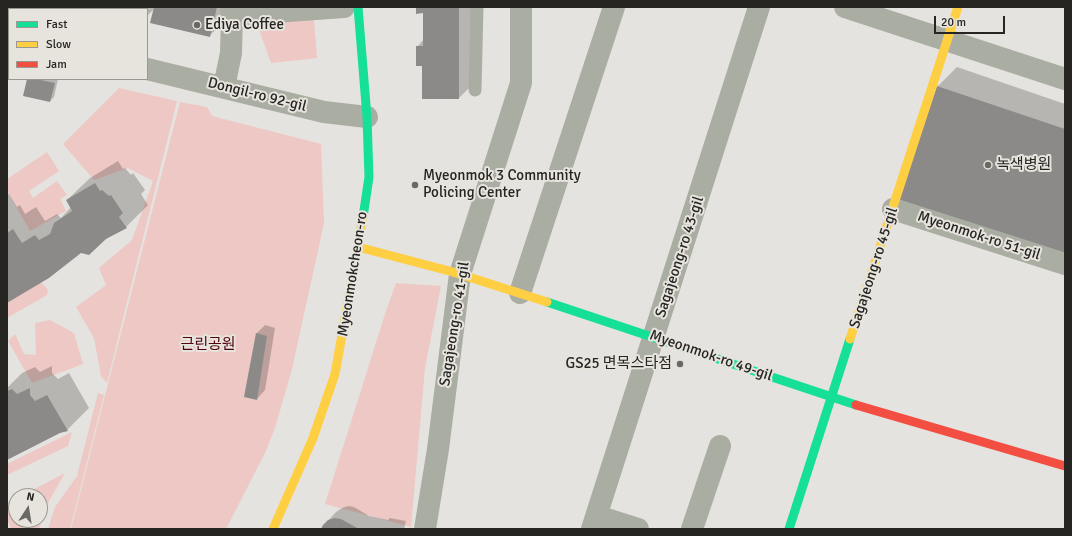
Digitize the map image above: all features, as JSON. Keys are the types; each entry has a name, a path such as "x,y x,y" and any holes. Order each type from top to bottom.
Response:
{"street":[{"path":"224,87 231,53 232,11 344,7"},
{"name":"Myeonmokcheon-ro","path":"274,529 314,438 336,374 358,247 369,177 367,117 358,7"},
{"name":"Sagajeong-ro 41-gil","path":"425,529 438,449 460,274 520,83 521,7"},
{"path":"520,293 614,7"},
{"name":"Sagajeong-ro 43-gil","path":"595,522 759,7"},
{"path":"845,7 1065,79"},
{"name":"Sagajeong-ro 45-gil","path":"790,529 958,7"},
{"name":"Dongil-ro 92-gil","path":"148,69 324,112 367,117"},
{"name":"Myeonmok-ro 51-gil","path":"893,209 1065,264"},
{"name":"Myeonmok-ro 49-gil","path":"358,247 460,274 654,337 832,398 1065,466"},
{"path":"692,529 720,446"},
{"path":"595,522 638,529"}],"lane":[{"path":"475,90 477,7"}],"green space":[{"path":"251,7 313,7 317,58 271,63"},
{"path":"119,88 177,101 107,383 101,376 94,338 76,307 106,285 99,268 132,240 153,181 128,168 94,180 63,144"},
{"name":"근린공원","path":"180,102 207,107 212,116 321,144 324,223 292,369 275,428 265,453 226,529 71,529"},
{"path":"47,152 59,171 29,191 33,198 57,181 67,195 60,199 66,211 30,231 7,191 7,179"},
{"path":"41,282 48,290 47,295 7,318 7,303"},
{"path":"396,283 441,286 425,368 411,527 325,504"},
{"path":"50,320 74,333 83,364 32,383 8,341 15,334 24,354 36,355 35,323"},
{"path":"98,393 104,395 70,529 48,529 55,507 77,476"},
{"path":"72,432 68,446 7,475 7,464"},
{"path":"65,473 48,504 48,488 36,488"},
{"path":"8,503 8,522 7,519"},
{"path":"11,528 39,528 39,529"}],"building":[{"path":"92,7 111,7 111,8"},
{"path":"118,7 148,7 148,8"},
{"path":"154,7 217,7 210,37 150,23"},
{"path":"416,7 459,7 459,99 422,99 422,66 416,66 416,46 423,46 423,13 416,14"},
{"path":"27,80 41,80 55,83 50,102 23,96"},
{"name":"녹색병원","path":"937,86 1065,129 1065,257 898,202"},
{"path":"95,183 100,191 102,190 109,196 111,195 123,213 119,217 127,228 106,239 89,255 81,253 49,278 7,303 7,233 13,229 22,243 35,235 39,240 50,234 54,223 72,211 66,200"},
{"path":"256,333 267,336 257,400 244,397"},
{"path":"30,388 30,395 35,401 47,395 68,431 60,433 7,460 7,391 12,389 17,394"},
{"path":"335,518 341,519 359,529 321,529 328,520"}],"traffic: fast":[{"path":"358,7 367,117 369,177 363,217"},
{"path":"547,302 856,405"},
{"path":"789,529 850,339"}],"traffic: slow":[{"path":"850,339 958,7"},
{"path":"273,529 313,438 335,374 363,217"},
{"path":"358,247 453,272 547,302"}],"traffic: jam":[{"path":"856,405 1065,466"}],"place":[{"name":"Ediya Coffee","path":"197,25"},
{"name":"녹색병원","path":"988,165"},
{"name":"Myeonmok 3 Community Policing Center","path":"415,185"},
{"name":"GS25 면목스타점","path":"680,364"}]}
